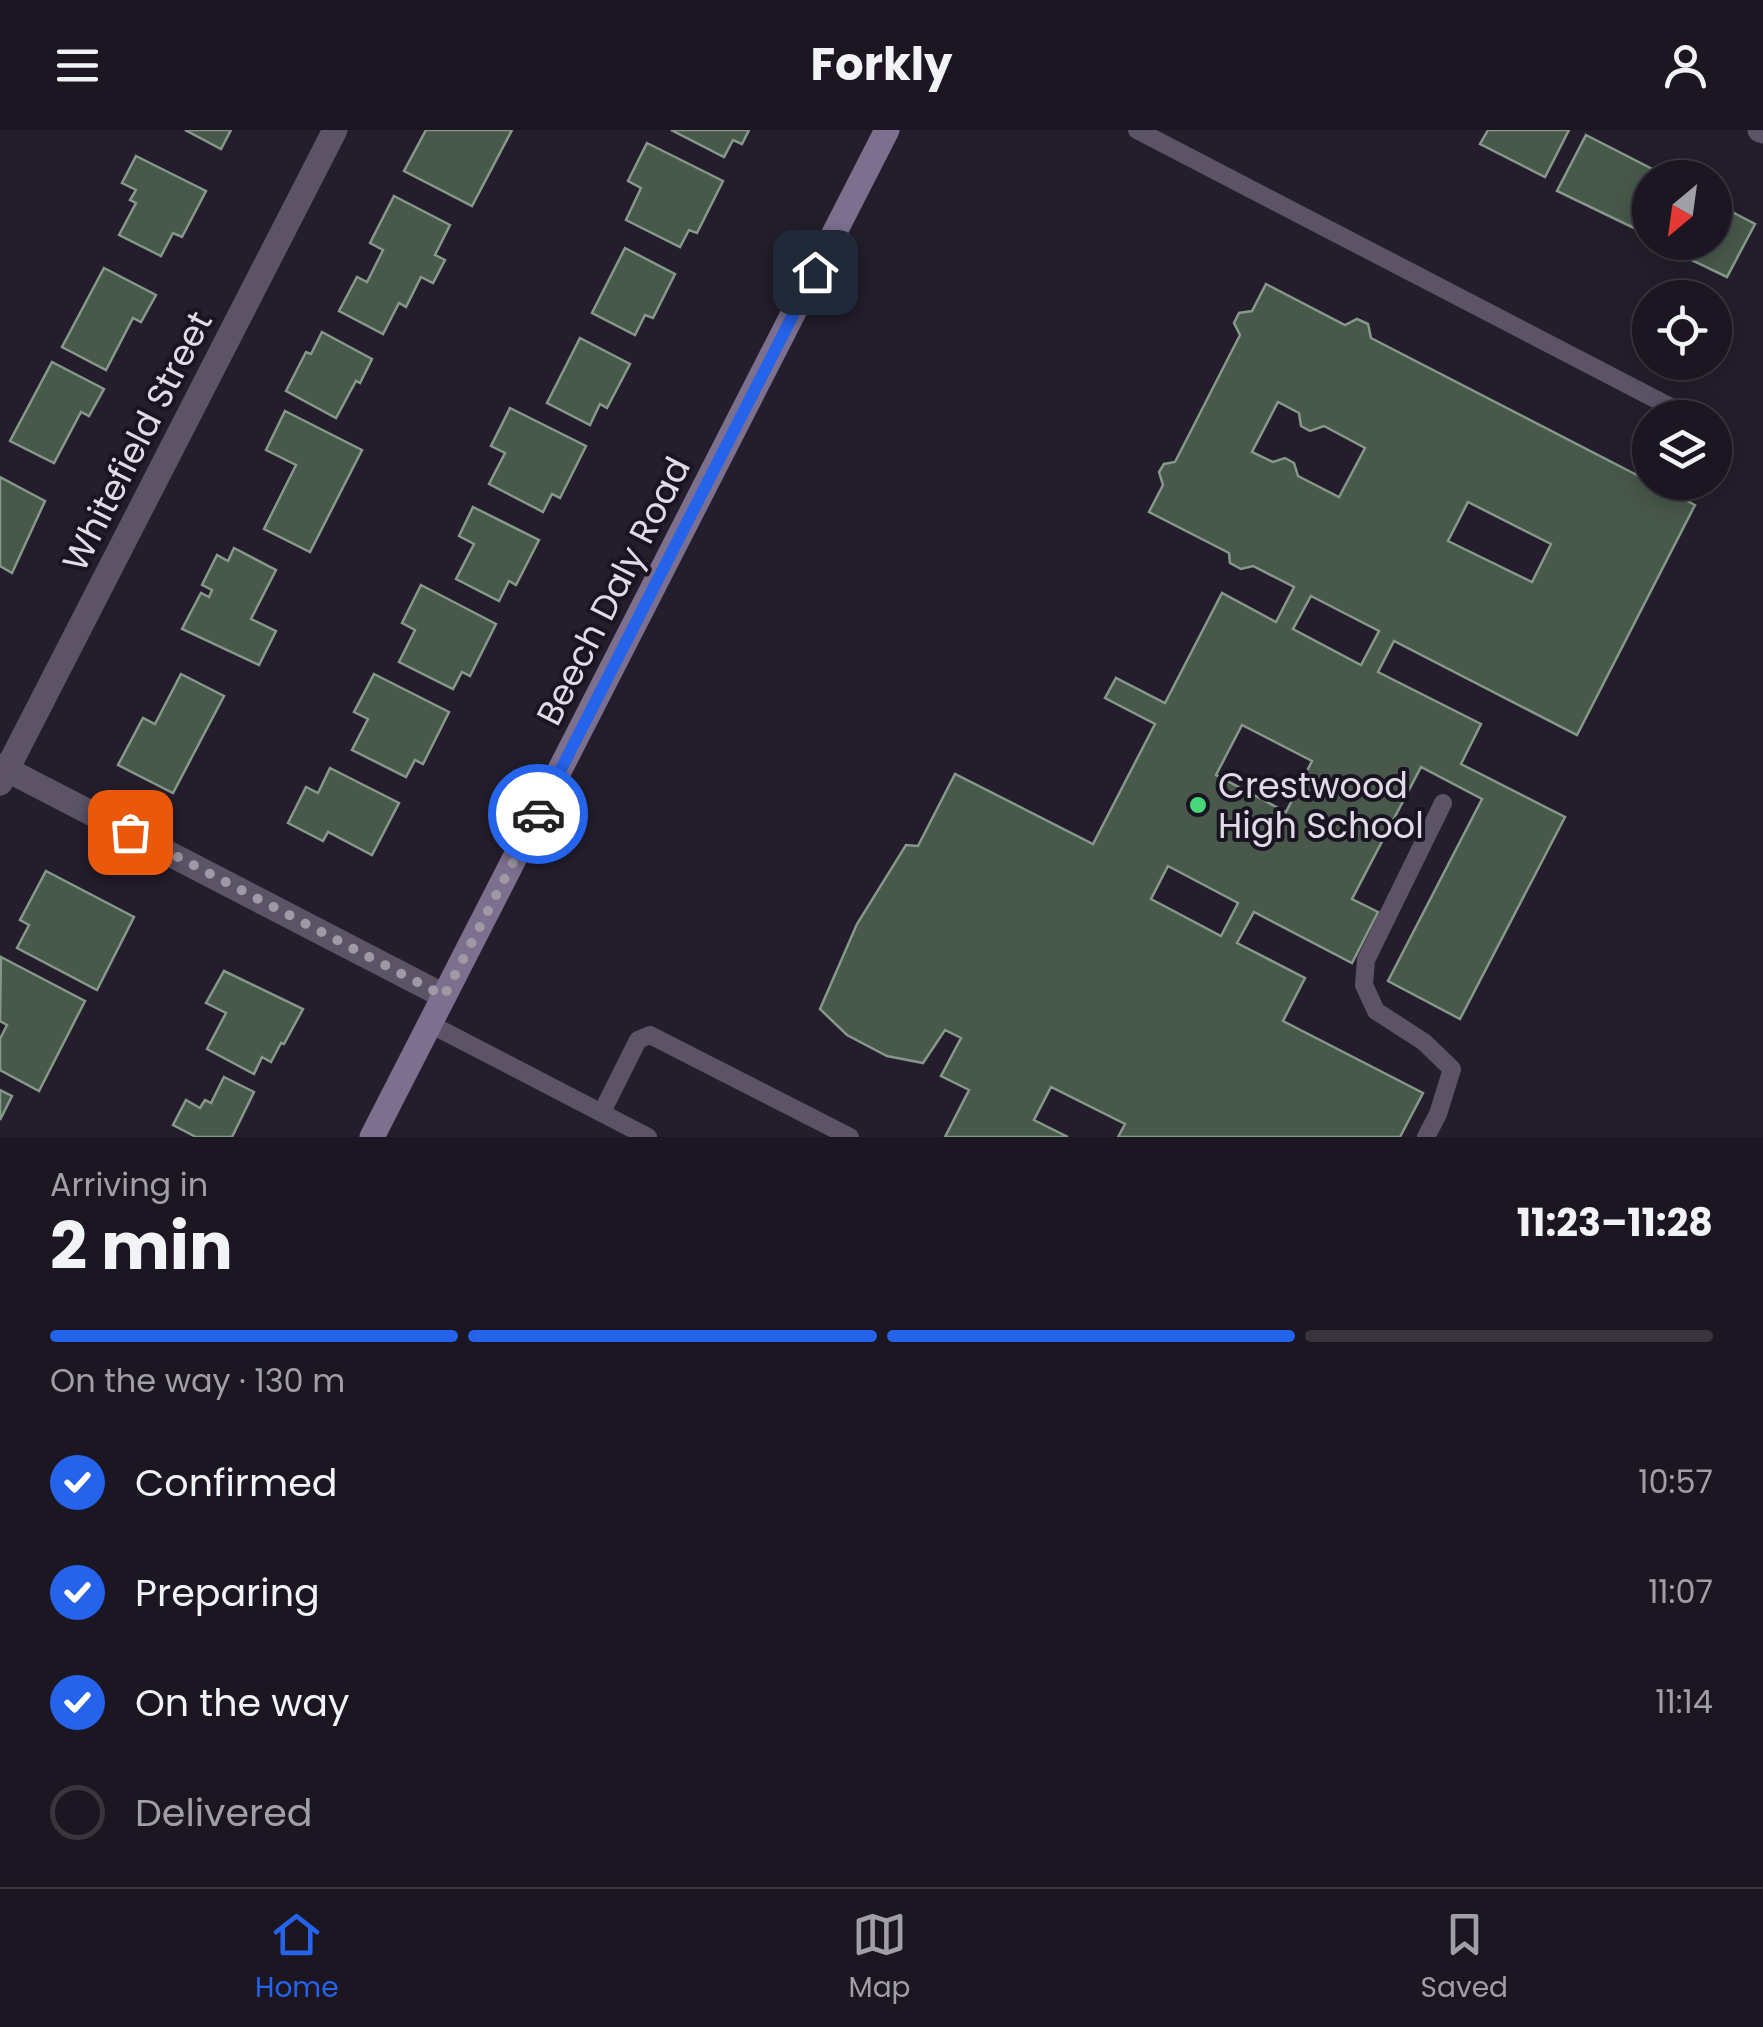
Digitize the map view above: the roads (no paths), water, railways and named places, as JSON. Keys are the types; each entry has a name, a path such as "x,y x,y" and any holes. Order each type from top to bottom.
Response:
{"main road":[{"name":"Beech Daly Road","path":"372,1137 887,130"}],"street":[{"name":"Whitefield Street","path":"2,773 335,130"},
{"path":"2,773 444,996"}],"lane":[{"path":"1138,130 1656,400"},
{"path":"1426,1137 1452,1069 1424,1042 1376,1012 1364,986 1366,960 1443,803"},
{"path":"430,1024 648,1137"},
{"path":"602,1112 638,1040 650,1035 850,1137"}],"place":[{"name":"Crestwood High School","path":"1198,805"}]}
